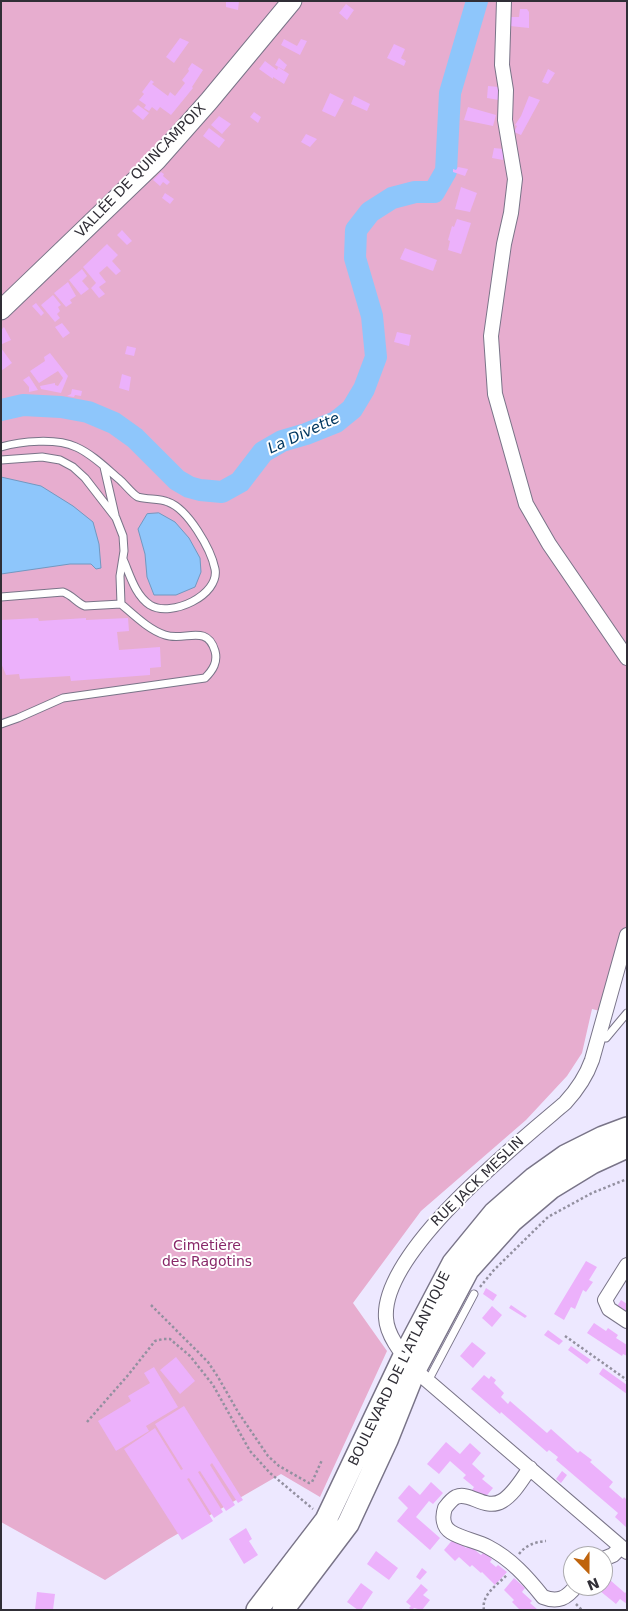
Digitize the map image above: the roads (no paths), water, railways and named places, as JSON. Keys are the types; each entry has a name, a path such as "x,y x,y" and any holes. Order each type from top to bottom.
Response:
{"main road":[{"name":"VALLÉE DE QUINCAMPOIX","path":"1,310 156,161 210,101 292,1"},
{"name":"BOULEVARD DE L'ATLANTIQUE","path":"283,1610 348,1524 387,1440 453,1263 494,1213 534,1178 566,1156 603,1137 627,1128"},
{"name":"BOULEVARD DE L'ATLANTIQUE","path":"258,1610 326,1520 415,1369 468,1270 512,1220 552,1188 592,1163 627,1147"}],"street":[{"path":"504,1 502,65 506,90 505,120 515,179 491,336 495,394 526,504 549,544 627,658"},
{"name":"RUE JACK MESLIN","path":"624,1549 415,1369 390,1332 386,1318 390,1289 411,1253 452,1205 577,1090 589,1069 600,1037 608,1001 627,936"},
{"path":"627,1265 605,1300 608,1309 627,1321"},
{"path":"530,1468 510,1495 500,1502 488,1504 464,1496 457,1497 445,1508 443,1514 446,1527 452,1532 487,1546 516,1566 543,1597 562,1599 569,1596"},
{"path":"613,1555 624,1549"}],"lane":[{"path":"1,447 23,443 60,443 76,447 104,467 137,496 170,502 199,532 212,558 216,575 209,588 192,602 170,610 160,609 152,606 140,594 123,559"},
{"path":"1,460 42,457 68,463 85,478 116,518"},
{"path":"104,467 122,536 121,604"},
{"path":"1,597 63,592 70,594 80,604 85,606 121,604 143,622 165,635 174,637 192,634 203,635 214,646 216,655 212,672 205,678 196,681 64,698 1,724"},
{"path":"600,1037 606,1038 627,1013"},
{"path":"415,1369 474,1294"}],"water":[{"path":"1,477 41,486 73,506 93,522 99,544 101,568 96,569 91,564 70,564 1,574"},
{"path":"159,513 175,522 189,538 200,558 201,572 195,587 176,595 154,595 147,577 145,554 138,529 147,514"}],"waterway":[{"name":"La Divette","path":"1,410 23,405 61,407 88,412 114,423 135,438 177,480 189,487 200,490 222,492 240,482 263,452 282,441 336,422 352,409 364,389 376,357 372,316 355,258 356,230 370,212 392,198 415,192 434,192 446,171 450,93 477,1"}],"park label":[{"name":"Cimetière des Ragotins","path":"207,1254"}]}
